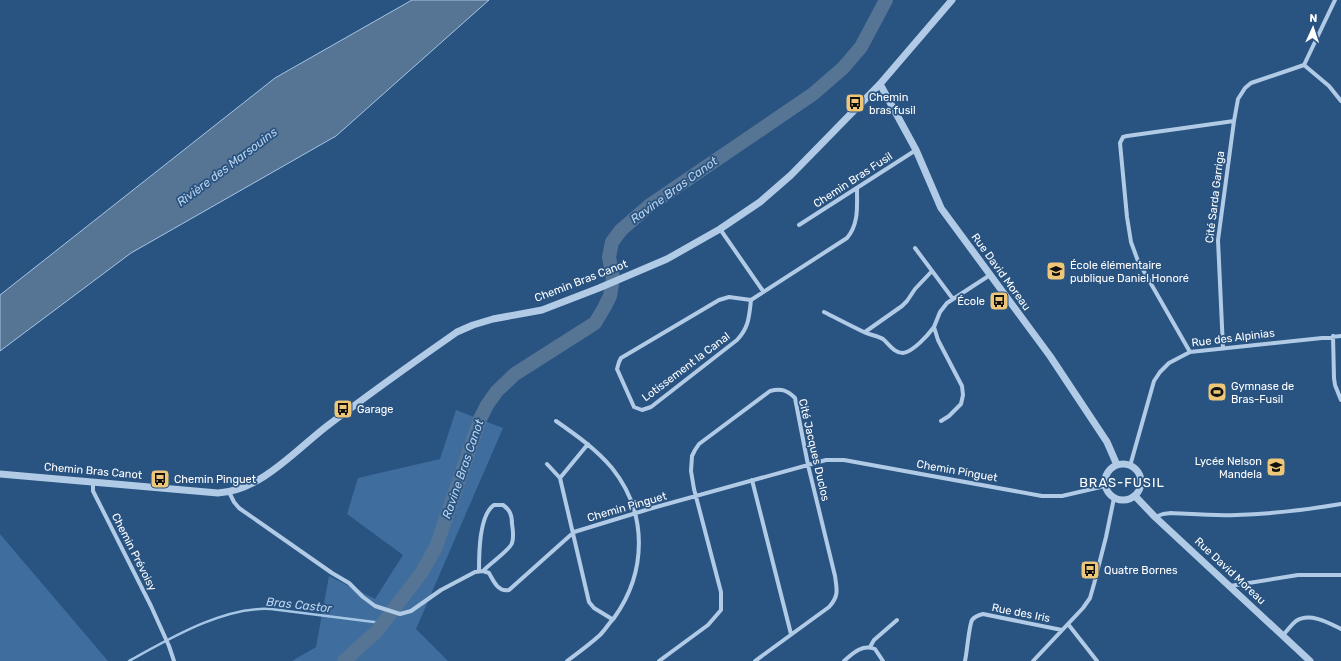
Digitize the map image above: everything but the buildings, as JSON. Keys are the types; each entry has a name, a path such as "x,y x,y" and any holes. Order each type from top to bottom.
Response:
{"street":[{"name":"Chemin Bras Canot","path":"0,474 207,492 229,492 248,484 269,473 328,425 457,332 493,319 542,310 667,259 720,229 760,202 791,175 880,84 952,0"},
{"path":"1335,0 1304,65 1329,86 1341,101"},
{"name":"Cité Sarda Garriga","path":"1224,348 1218,247 1238,99 1245,88 1251,84 1304,65"},
{"name":"Rue David Moreau","path":"880,84 916,150 941,208 1050,356 1107,442 1116,465"},
{"path":"1190,352 1138,261 1131,242 1126,217 1120,144 1123,137 1127,136 1234,122"},
{"name":"Chemin Bras Fusil","path":"799,225 916,150"},
{"path":"750,300 847,238 854,228 857,216 857,189"},
{"path":"720,229 763,291"},
{"path":"915,248 953,299"},
{"path":"865,332 902,306 932,271"},
{"path":"824,312 882,339 891,348 902,353 907,352 925,338 934,327 940,312 953,299 990,275"},
{"name":"Lotissement la Canal","path":"728,297 750,300 748,323 745,330 737,340 647,409 642,410 634,407 617,369 621,358 719,300 728,297"},
{"path":"934,327 938,340 962,386 964,395 961,404 949,416 941,421"},
{"path":"1333,336 1334,378 1341,400"},
{"name":"Rue des Alpinias","path":"1130,466 1154,381 1169,363 1190,352 1341,336"},
{"name":"Cité Jacques Duclos","path":"659,661 708,625 721,610 721,592 691,471 690,463 695,450 699,444 770,390 784,389 790,392 795,398 808,465 835,576 837,592 835,601 829,607 755,661"},
{"path":"556,420 588,444 607,463 619,478 636,513 639,537 639,551 632,586 623,605 601,634 567,661"},
{"path":"560,478 588,444"},
{"name":"Chemin Pinguet","path":"481,571 489,573 498,588 506,591 509,590 574,532 636,513 826,460 844,460 1042,496 1062,496 1105,486"},
{"path":"547,464 560,478 591,606 612,619"},
{"path":"1124,464 1130,466 1137,470 1141,478 1139,490 1135,496 1128,500 1114,498 1109,494 1105,486 1107,474 1116,465 1124,464"},
{"path":"752,480 791,634"},
{"name":"Chemin Prévoisy","path":"93,482 93,491 151,606 174,661"},
{"path":"229,492 239,508 350,583 363,597 375,606 400,614 411,611 441,590 475,572 481,571 510,547 513,531 511,514 504,505 494,505 488,512 480,538 481,571"},
{"name":"Rue David Moreau","path":"1135,496 1155,517 1310,661"},
{"path":"1033,661 1083,608 1090,598 1106,538 1114,498"},
{"path":"1155,517 1171,513 1235,515 1286,512 1341,504"},
{"path":"1230,586 1298,575 1341,575"},
{"name":"Rue des Iris","path":"965,661 972,622 976,616 983,614 1062,630"},
{"path":"1282,635 1296,622 1302,619 1312,618 1325,621 1341,629"},
{"path":"870,647 874,640 897,620"},
{"path":"1068,624 1097,661"},
{"path":"844,661 862,647 870,647 875,649 883,661"}],"shaded area":[{"path":"456,410 503,428 416,629 448,661 292,661 316,647 329,576 375,599 403,555 347,514 358,478 440,459"},
{"path":"0,534 108,661 0,661"}],"water":[{"name":"Rivière des Marsouins","path":"412,0 489,0 336,136 131,253 0,351 0,295 275,78"}],"waterway":[{"name":"Ravine Bras Canot","path":"344,661 377,631 422,572 436,547 480,419 487,405 497,391 515,374 595,323 610,296 613,278 609,257 612,242 621,230 650,205 813,94 843,68 861,47 886,0"},
{"name":"Bras Castor","path":"129,661 179,634 216,618 253,609 271,609 382,623"}],"place":[{"name":"Chemin bras fusil","path":"855,103"},
{"name":"École élémentaire publique Daniel Honoré","path":"1056,271"},
{"name":"École","path":"999,301"},
{"name":"Gymnase de Bras-Fusil","path":"1217,392"},
{"name":"Garage","path":"343,409"},
{"name":"Lycée Nelson Mandela","path":"1276,467"},
{"name":"Chemin Pinguet","path":"160,479"},
{"name":"Quatre Bornes","path":"1090,570"}],"district":[{"name":"BRAS-FUSIL","path":"1122,482"}]}
